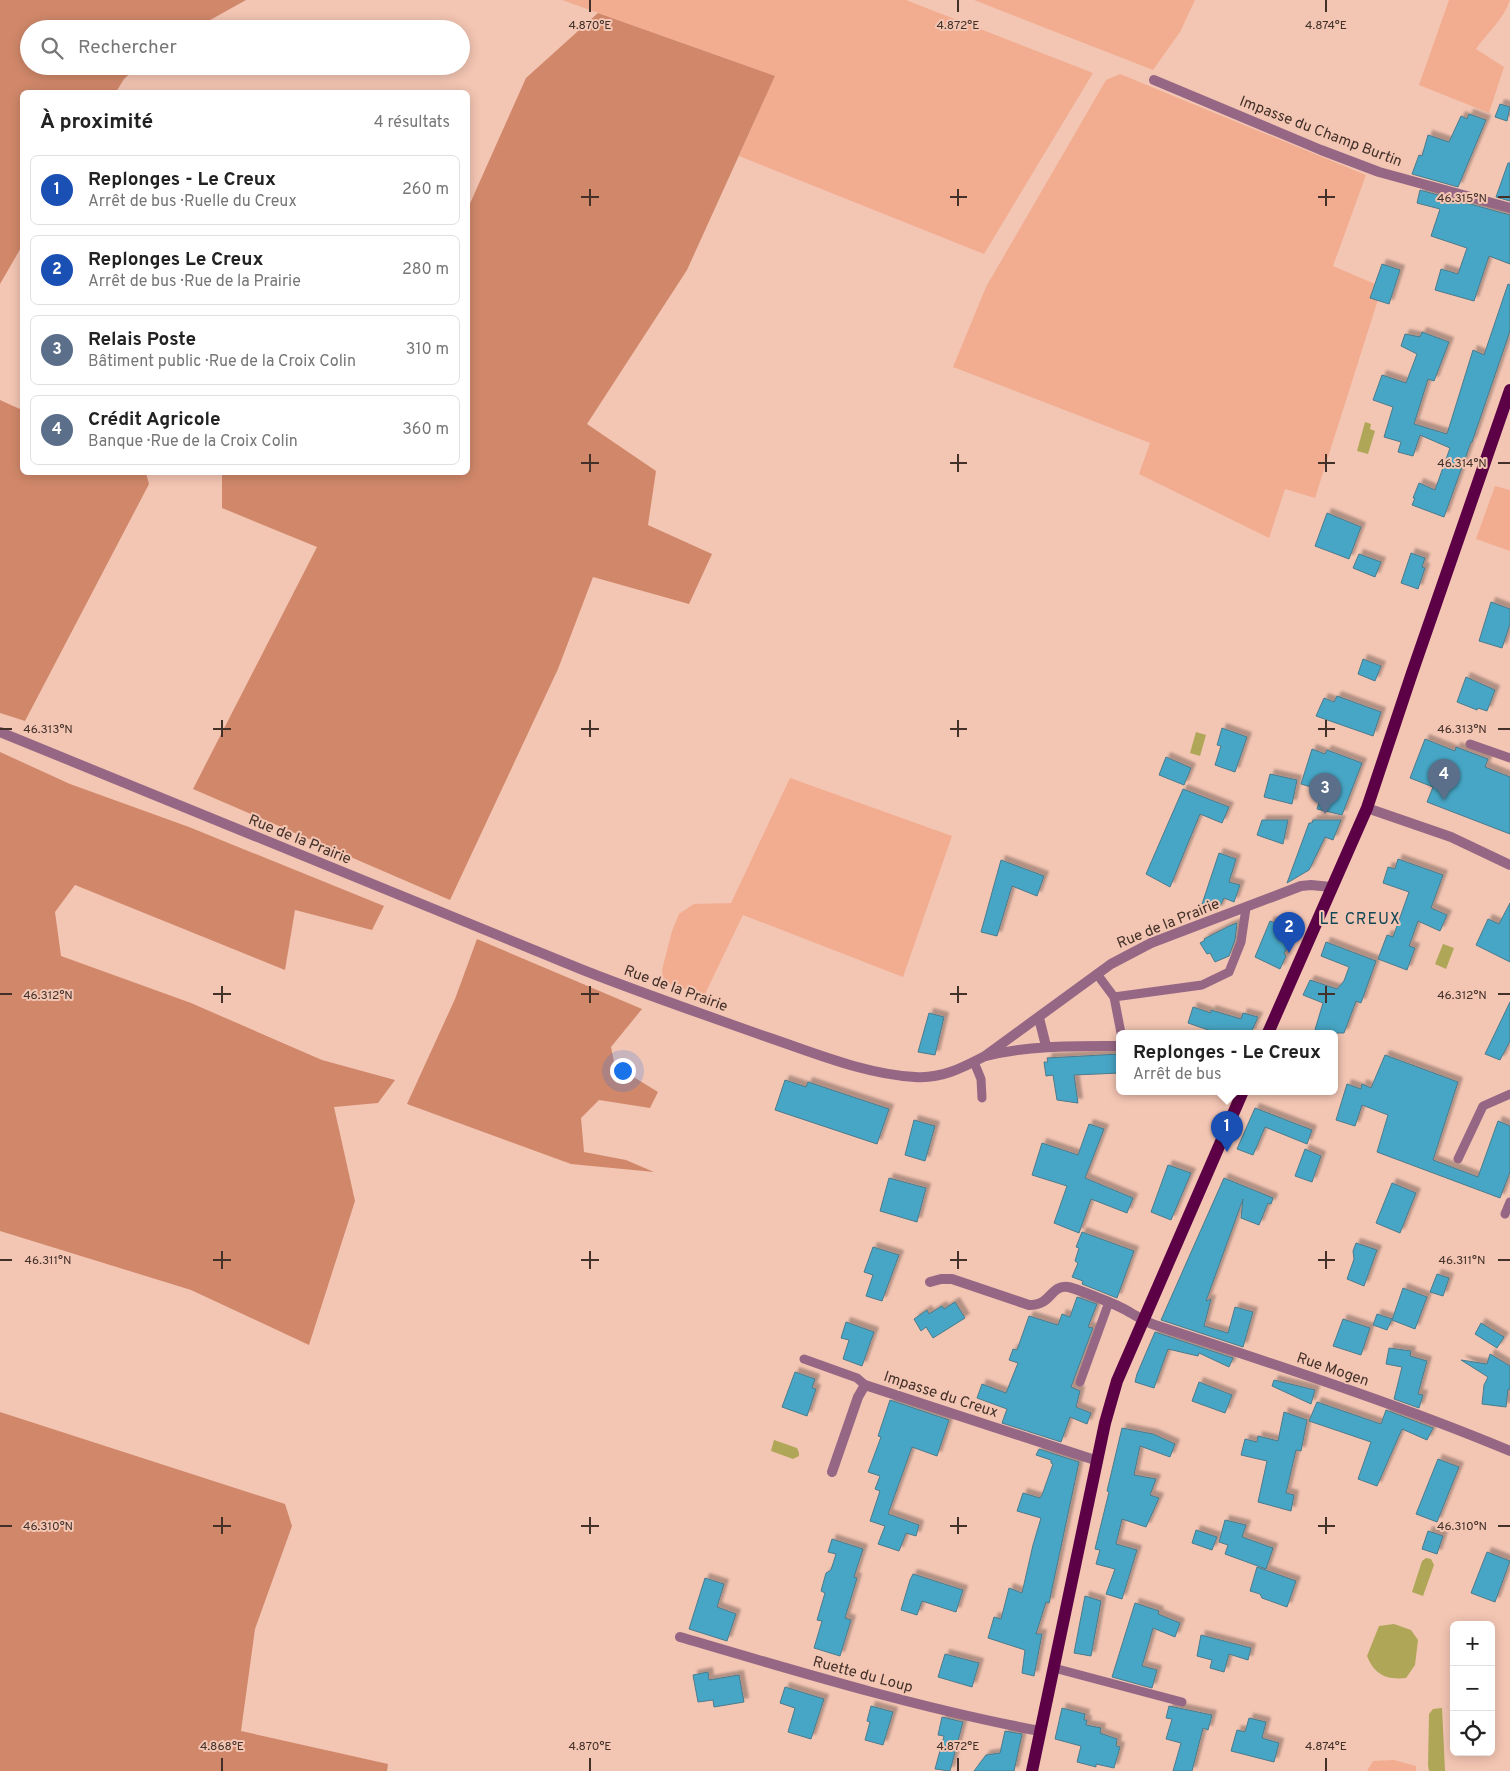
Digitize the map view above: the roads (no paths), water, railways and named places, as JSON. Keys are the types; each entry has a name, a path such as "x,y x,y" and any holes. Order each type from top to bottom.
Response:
{"main road":[{"path":"1269,1030 1357,835 1510,390"},
{"path":"1032,1771 1105,1422 1117,1381 1241,1095"}],"street":[{"name":"Impasse du Champ Burtin","path":"1154,80 1321,150 1379,172 1510,208"},
{"name":"Rue de la Prairie","path":"0,732 473,926 642,993 827,1058 878,1071 918,1077 949,1073 985,1056 1111,964 1151,943 1300,886 1332,887"},
{"path":"1367,808 1452,837 1510,865"},
{"path":"1039,1018 1046,1046"},
{"path":"985,1056 1009,1050 1046,1046 1116,1046"},
{"name":"Rue Mogen","path":"930,1282 941,1278 952,1279 1029,1304 1039,1304 1046,1301 1060,1287 1069,1287 1109,1302 1143,1321 1388,1404 1510,1451"},
{"name":"Impasse du Creux","path":"832,1472 858,1397 865,1385 1098,1461"},
{"name":"Ruette du Loup","path":"680,1637 913,1703 992,1722 1040,1731"}],"lane":[{"path":"1470,744 1510,758"},
{"path":"1114,998 1202,985 1229,972 1241,942 1246,908"},
{"path":"1097,974 1114,998 1120,1030"},
{"path":"974,1062 981,1079 982,1098"},
{"path":"1458,1159 1483,1106 1510,1094"},
{"path":"1505,1214 1510,1202"},
{"path":"1080,1382 1109,1302"},
{"path":"804,1359 858,1378 865,1385"},
{"path":"1054,1668 1182,1702"}],"place":[{"name":"Crédit Agricole","path":"1444,800"},
{"name":"Relais Poste","path":"1325,814"},
{"name":"Replonges Le Creux","path":"1289,953"},
{"name":"Replonges - Le Creux","path":"1227,1152"}],"district":[{"name":"LE CREUX","path":"1360,918"}]}
